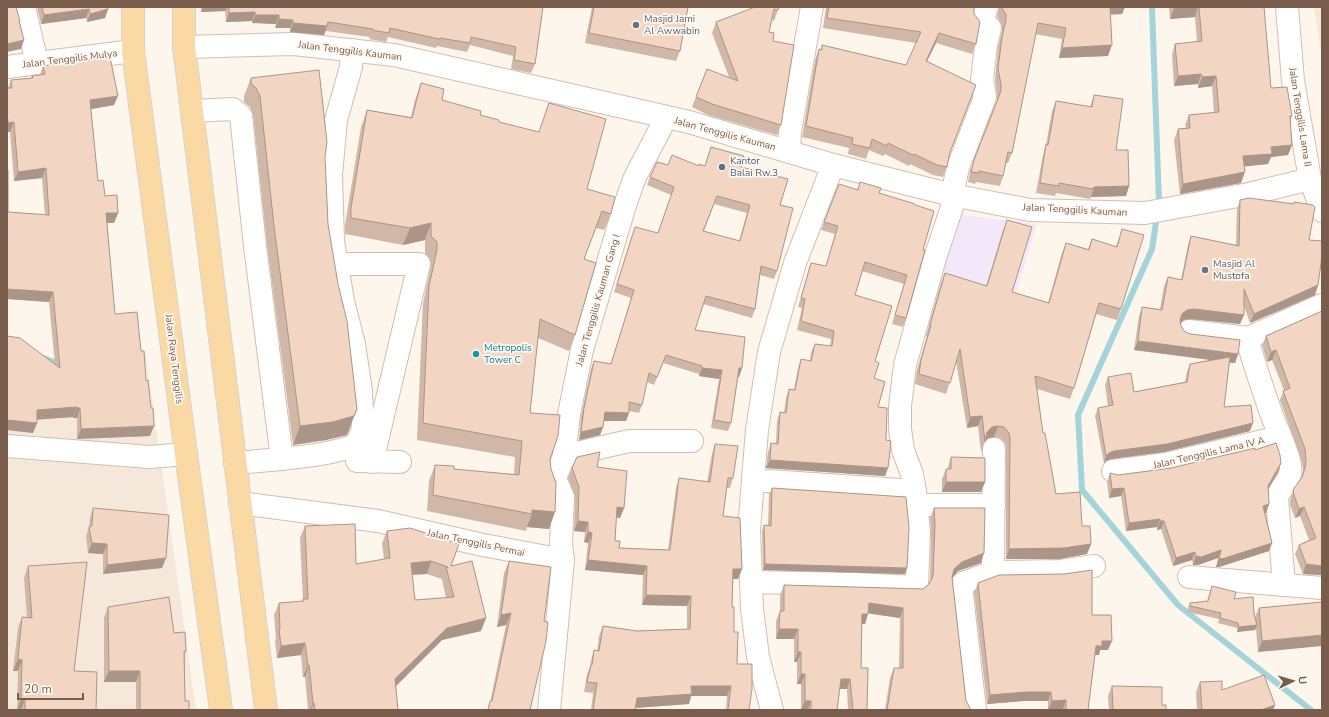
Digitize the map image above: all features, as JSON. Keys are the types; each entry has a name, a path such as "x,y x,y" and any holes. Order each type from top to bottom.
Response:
{"main road":[{"name":"Jalan Raya Tenggilis","path":"133,7 133,50 221,710"},
{"path":"184,7 184,48 266,710"}],"street":[{"path":"24,7 37,63"},
{"path":"789,152 790,131 812,7"},
{"path":"751,582 916,587 919,533 916,498 912,474 903,450 900,429 900,406 905,365 954,195 958,167 985,97 982,80 986,45 990,28 982,21 987,7"},
{"name":"Jalan Tenggilis Lama II","path":"1287,7 1293,81 1310,179 1322,211"},
{"name":"Jalan Tenggilis Kauman","path":"184,48 294,44 394,55 688,122 833,165 954,195 1030,210 1145,213 1250,194 1310,179"},
{"name":"Jalan Tenggilis Mulya","path":"7,67 133,50"},
{"path":"235,463 282,459 344,450 356,445 363,430 361,391 354,344 343,301 333,241 331,175 336,120 351,67 352,50"},
{"path":"192,111 233,109 240,116 282,459"},
{"name":"Jalan Tenggilis Kauman Gang I","path":"563,560 561,544 563,497 556,478 556,473 564,456 569,414 582,350 625,205 635,177 666,118"},
{"path":"772,710 758,657 752,609 749,530 757,430 769,352 795,263 833,165"},
{"path":"337,264 419,264 413,320 372,462"},
{"path":"1189,331 1248,338 1322,305"},
{"name":"Jalan Tenggilis Lama IV A","path":"1248,338 1250,349 1290,469 1290,474 1286,483 1278,493 1277,498 1284,585"},
{"name":"Jalan Tenggilis Lama IV A","path":"1113,471 1166,464 1280,437"},
{"path":"564,456 629,441 692,441"},
{"path":"7,446 150,457 186,454"},
{"path":"993,572 994,449"},
{"path":"329,453 352,461 400,462"},
{"path":"753,480 994,505"},
{"name":"Jalan Tenggilis Permai","path":"240,503 378,521 483,545 563,560"},
{"path":"549,710 563,560"},
{"path":"975,710 961,586 963,583 993,572 1061,571 1094,566"},
{"path":"1189,577 1322,588"}],"shaded area":[{"path":"1314,7 1322,7 1322,57"},
{"path":"955,214 1037,224 1002,340 976,352 918,336"},
{"path":"7,344 51,361 145,350 196,710 7,710"}],"building":[{"path":"7,7 16,7 24,40 7,44"},
{"path":"42,7 108,7 108,9 90,14 89,9 44,15"},
{"path":"229,7 543,7 535,64 514,60 516,47 471,37 470,43 439,39 390,28 389,33 328,22 327,26 293,23 293,20 279,19 279,15 255,15 255,12 229,13"},
{"name":"Masjid Jami Al Awwabin","path":"594,7 688,7 680,51 589,33"},
{"path":"755,7 779,7 778,10 774,9 769,32 774,33 773,41 794,45 781,125 712,104 696,97 707,69 738,81 716,22"},
{"path":"829,7 974,7 974,14 980,22 976,44 939,33 926,61 976,85 950,152 947,167 937,165 888,143 887,146 872,139 870,148 852,144 853,138 806,126 819,49 822,50 822,45 906,65 921,32 827,18"},
{"path":"1001,7 1110,7 1112,45 1062,48 1066,28 1038,23 1012,153 1008,152 1003,176 979,171 979,173 971,172 974,160 1001,91 998,69 1006,14"},
{"path":"1199,7 1264,7 1271,88 1287,87 1292,116 1290,116 1292,145 1271,147 1272,154 1243,156 1245,172 1183,184 1178,129 1190,128 1189,115 1219,112 1216,76 1202,77 1201,74 1178,76 1175,44 1202,41"},
{"path":"110,57 118,96 90,100 98,181 103,180 105,196 117,195 118,213 106,213 115,314 137,312 141,351 144,351 146,381 148,380 151,408 153,408 154,426 81,429 80,408 77,407 37,410 37,423 7,420 7,336 20,338 60,368 53,292 7,289 7,170 8,212 49,215 46,168 18,172 14,122 8,123 7,88 12,88 11,80 33,78 32,76 45,74 43,66"},
{"path":"319,70 327,142 325,157 328,224 338,284 347,321 357,409 354,416 333,422 300,426 274,226 260,96 256,88 251,83 251,78"},
{"path":"421,83 444,89 442,100 481,111 480,115 499,120 499,122 539,132 549,103 606,119 587,189 615,197 611,214 602,211 584,259 596,263 575,335 540,319 530,413 560,415 558,436 550,459 551,469 556,483 555,512 532,510 532,514 433,495 435,465 454,466 454,469 519,475 522,441 423,423 429,286 437,250 437,242 431,236 431,223 410,228 351,218 351,208 367,110 412,118"},
{"path":"1094,95 1123,99 1116,150 1128,150 1129,186 1094,187 1093,189 1059,183 1059,186 1040,183 1046,144 1048,145 1056,101 1092,107"},
{"path":"711,147 744,156 741,167 788,179 780,205 793,208 777,271 761,266 755,309 706,296 695,330 745,337 742,368 739,368 731,423 714,420 722,370 702,368 702,366 666,355 657,377 649,373 642,405 629,402 629,413 605,412 603,427 581,432 584,408 594,361 611,364 634,290 617,284 635,227 658,233 674,187 650,177 657,162 668,165 672,155 699,166 699,164 705,166","holes":["717,196 750,205 740,241 703,231"]},
{"path":"860,182 881,188 879,193 934,211 906,318 895,315 907,275 865,262 855,295 892,306 875,361 879,363 874,378 885,382 878,407 887,408 886,440 891,441 888,468 770,460 771,443 778,444 780,412 786,413 789,389 795,390 801,359 811,361 815,344 832,346 834,331 801,321 805,299 801,298 811,263 826,266 838,226 824,222 839,184 858,190"},
{"path":"1249,198 1294,204 1294,202 1313,205 1315,207 1309,240 1322,241 1322,256 1318,285 1254,314 1244,289 1244,315 1194,309 1187,310 1182,314 1180,320 1181,326 1185,332 1240,340 1238,354 1138,341 1142,307 1162,310 1168,277 1182,280 1191,236 1239,246 1240,200"},
{"path":"1007,220 1032,227 1012,292 1049,303 1066,243 1089,250 1092,239 1117,247 1122,229 1144,235 1121,309 1099,303 1074,388 1035,376 1043,433 1045,433 1056,494 1080,492 1082,526 1090,526 1091,544 1064,548 1009,549 1009,433 1004,427 992,427 987,432 985,441 982,416 970,417 960,349 950,383 919,374 930,325 945,273 987,286"},
{"path":"1322,311 1322,566 1306,564 1299,545 1316,538 1304,507 1299,509 1293,490 1302,477 1305,468 1305,449 1283,391 1290,388 1276,350 1271,352 1266,336"},
{"path":"1230,357 1224,407 1251,405 1253,423 1167,444 1114,451 1106,456 1098,408 1113,405 1108,377 1131,373 1134,392 1187,382 1190,364"},
{"path":"1276,443 1281,463 1268,486 1269,504 1263,506 1272,543 1222,559 1219,558 1221,550 1201,557 1196,556 1195,552 1176,558 1164,521 1160,521 1160,519 1129,523 1124,488 1112,489 1110,473 1118,475 1171,468 1255,448 1255,450"},
{"path":"715,444 738,446 733,478 728,478 723,516 740,518 742,569 733,569 732,607 734,607 734,632 738,632 737,664 752,664 752,689 749,710 728,710 731,686 691,686 692,694 637,698 635,710 593,710 597,683 587,682 592,665 594,650 599,651 603,626 637,631 690,629 691,596 646,595 647,566 588,560 592,533 588,532 588,522 578,521 579,487 572,468 577,457 600,452 597,467 627,471 624,508 617,507 615,541 620,541 619,548 670,550 679,478 710,482"},
{"path":"951,457 985,458 985,482 946,482 946,469 951,469"},
{"path":"772,488 906,497 909,527 907,568 765,564 764,525 771,526"},
{"path":"93,508 169,515 166,558 107,565 107,544 92,543 89,527 92,526"},
{"path":"934,508 985,508 984,553 962,562 954,569 952,577 966,701 970,710 887,710 894,668 903,668 903,608 869,603 868,614 862,614 861,668 868,668 867,710 853,710 850,679 841,679 837,710 811,710 811,701 805,701 805,674 801,674 801,652 798,652 798,629 779,629 780,611 784,611 784,585 923,589 929,584 933,576 935,524"},
{"path":"355,524 356,564 390,558 387,531 410,528 459,544 451,566 472,561 486,618 447,628 395,679 398,710 315,710 305,643 281,646 279,629 279,603 304,601 303,599 308,599 305,526","holes":["431,561 448,567 446,567 454,597 415,600 411,563"]},
{"path":"509,561 551,567 544,621 548,622 546,641 530,710 488,710 490,701 492,701 511,613 501,615"},
{"path":"87,562 74,671 97,672 96,710 25,710 25,699 21,699 22,660 18,659 22,617 32,618 28,566"},
{"path":"1092,570 1092,615 1111,615 1112,641 1102,641 1102,646 1096,646 1088,710 1066,710 1066,700 1052,701 1051,692 1026,692 990,695 978,583 999,575 1064,574"},
{"path":"1212,586 1236,592 1234,599 1253,597 1254,614 1257,625 1239,627 1238,623 1220,618 1221,613 1190,606 1190,603 1208,601"},
{"path":"169,597 174,633 185,632 185,701 189,701 189,710 140,710 140,671 109,671 108,607"},
{"path":"1322,602 1322,635 1262,641 1259,608"},
{"path":"1264,675 1275,705 1261,710 1202,710 1200,682 1222,681 1222,690"},
{"path":"1112,686 1162,687 1162,705 1166,705 1166,710 1113,710"}],"waterway":[{"path":"1152,7 1159,202 1152,249 1078,415 1082,490 1178,605 1311,710"},
{"path":"43,358 57,363 63,362"}],"place":[{"name":"Masjid Jami Al Awwabin","path":"636,25"},
{"name":"Kantor Balai Rw.3","path":"722,167"},
{"name":"Masjid Al Mustofa","path":"1205,270"},
{"name":"Metropolis Tower C","path":"476,354"}]}
